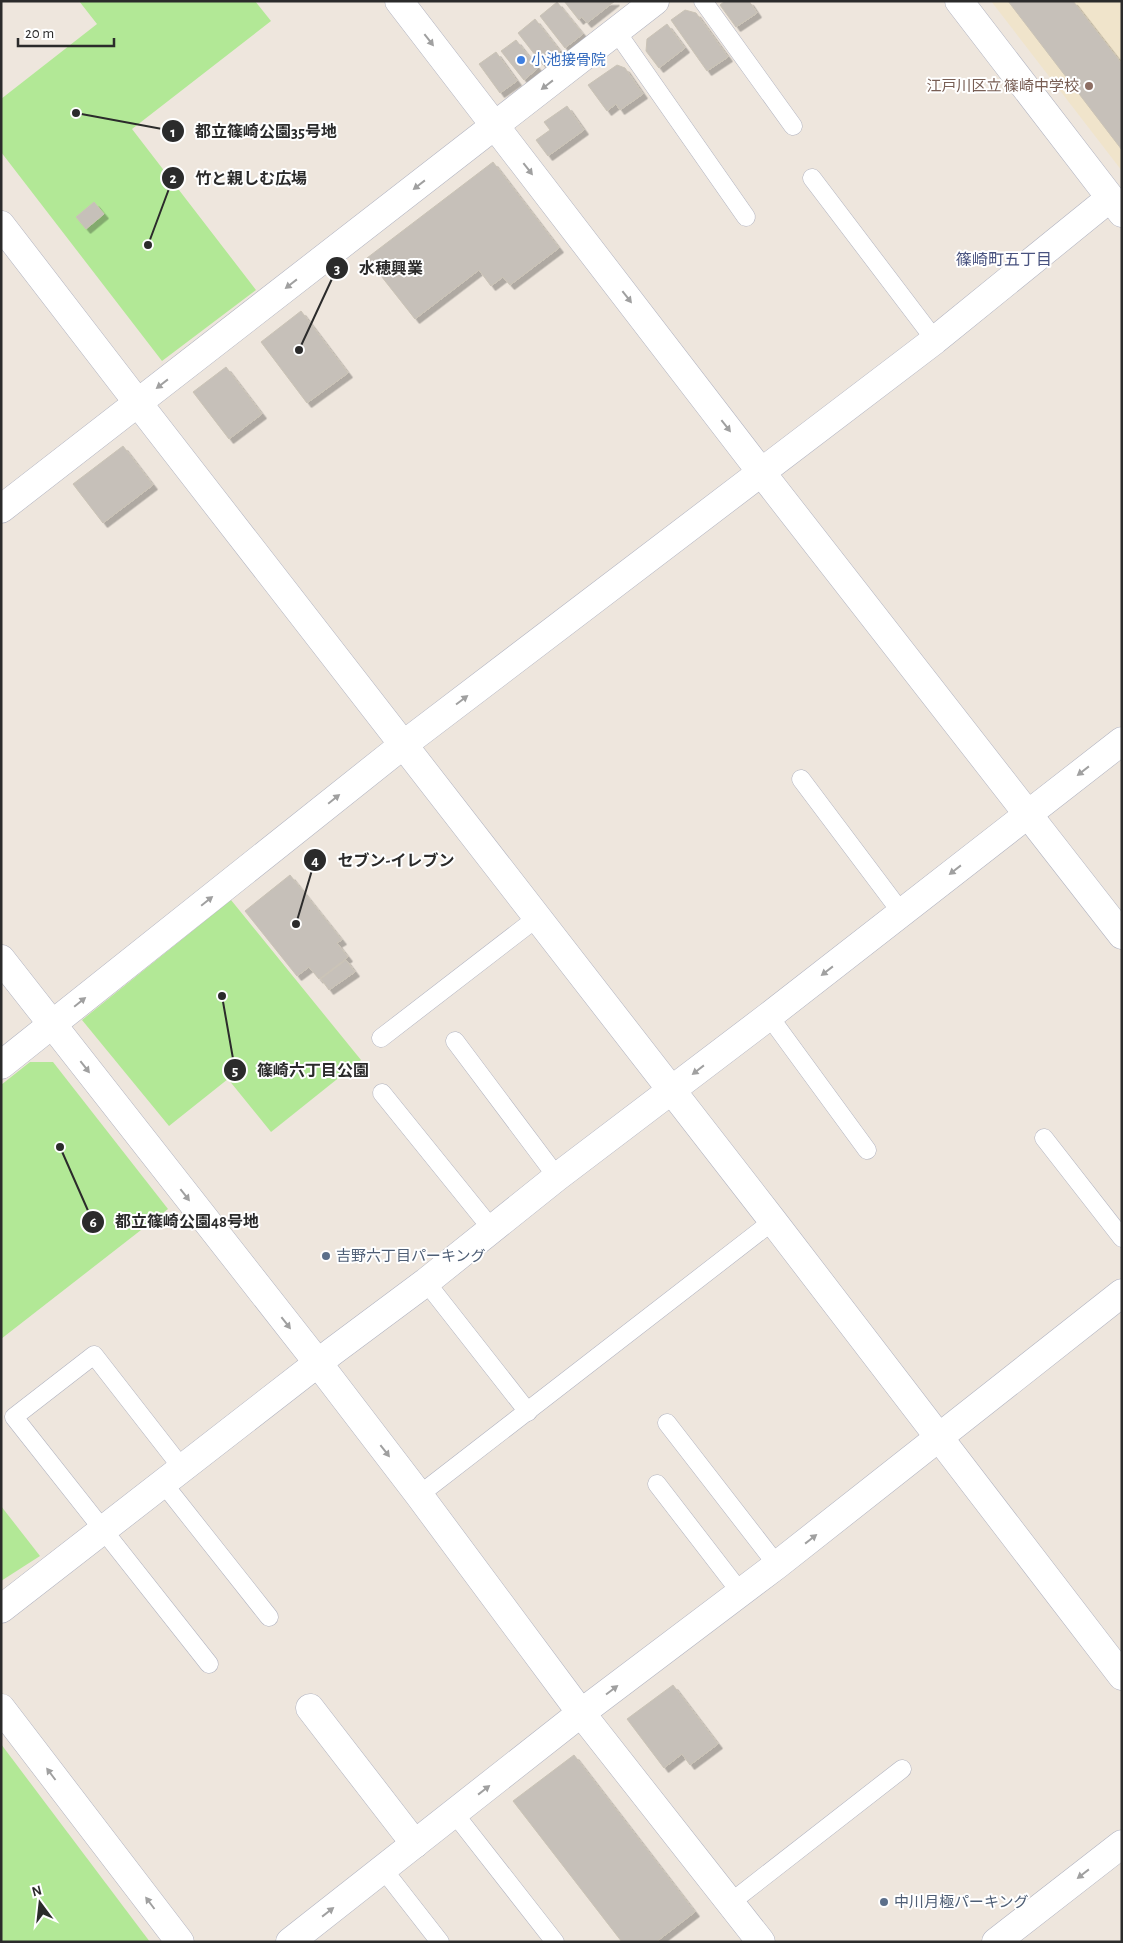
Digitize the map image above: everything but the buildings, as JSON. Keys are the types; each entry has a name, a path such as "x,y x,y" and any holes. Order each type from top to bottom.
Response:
{"street":[{"path":"399,1 761,472 1122,935"},
{"path":"1,509 655,1"},
{"path":"1,1066 403,745 761,472 1116,206 958,1"},
{"path":"1,225 773,1221 1122,1676"},
{"path":"1,1609 318,1363 426,1282 490,1228 672,1091 1122,741"},
{"path":"1,959 318,1363 581,1713 761,1942"},
{"path":"290,1942 581,1713 777,1565 1122,1293"},
{"path":"1,1708 180,1942"},
{"path":"310,1708 415,1844"},
{"path":"996,1942 1122,1844"}],"lane":[{"path":"703,1 792,126"},
{"path":"616,31 746,217"},
{"path":"812,178 936,340"},
{"path":"800,779 901,912"},
{"path":"381,1038 538,918"},
{"path":"769,1016 867,1150"},
{"path":"455,1041 557,1177"},
{"path":"382,1092 490,1228"},
{"path":"1044,1138 1122,1238"},
{"path":"419,1495 773,1221"},
{"path":"426,1282 528,1412"},
{"path":"209,1664 14,1417 94,1355 173,1476 269,1617"},
{"path":"667,1423 777,1565"},
{"path":"657,1484 741,1592"},
{"path":"730,1903 902,1770"},
{"path":"454,1813 555,1942"},
{"path":"383,1869 440,1942"}],"shaded area":[{"name":"江戸川区立 篠崎中学校","path":"991,1 1122,1 1122,171"}],"green space":[{"path":"79,1 255,1 271,21 132,129 256,290 162,361 1,152 1,99 97,24"},
{"path":"231,900 361,1060 271,1132 228,1079 169,1126 82,1020"},
{"path":"30,1062 53,1062 168,1209 1,1339 1,1085"},
{"path":"1,1506 40,1556 1,1581"},
{"path":"1,1744 150,1942 1,1942"}],"place":[{"name":"小池接骨院","path":"521,60"},
{"name":"江戸川区立 篠崎中学校","path":"1089,86"},
{"name":"都立篠崎公園35号地","path":"76,113"},
{"name":"竹と親しむ広場","path":"148,245"},
{"name":"水穂興業","path":"299,350"},
{"name":"セブン-イレブン","path":"296,924"},
{"name":"篠崎六丁目公園","path":"222,996"},
{"name":"都立篠崎公園48号地","path":"60,1147"},
{"name":"吉野六丁目パーキング","path":"326,1256"},
{"name":"中川月極パーキング","path":"884,1902"}],"district":[{"name":"篠崎町五丁目","path":"1004,259"}]}
